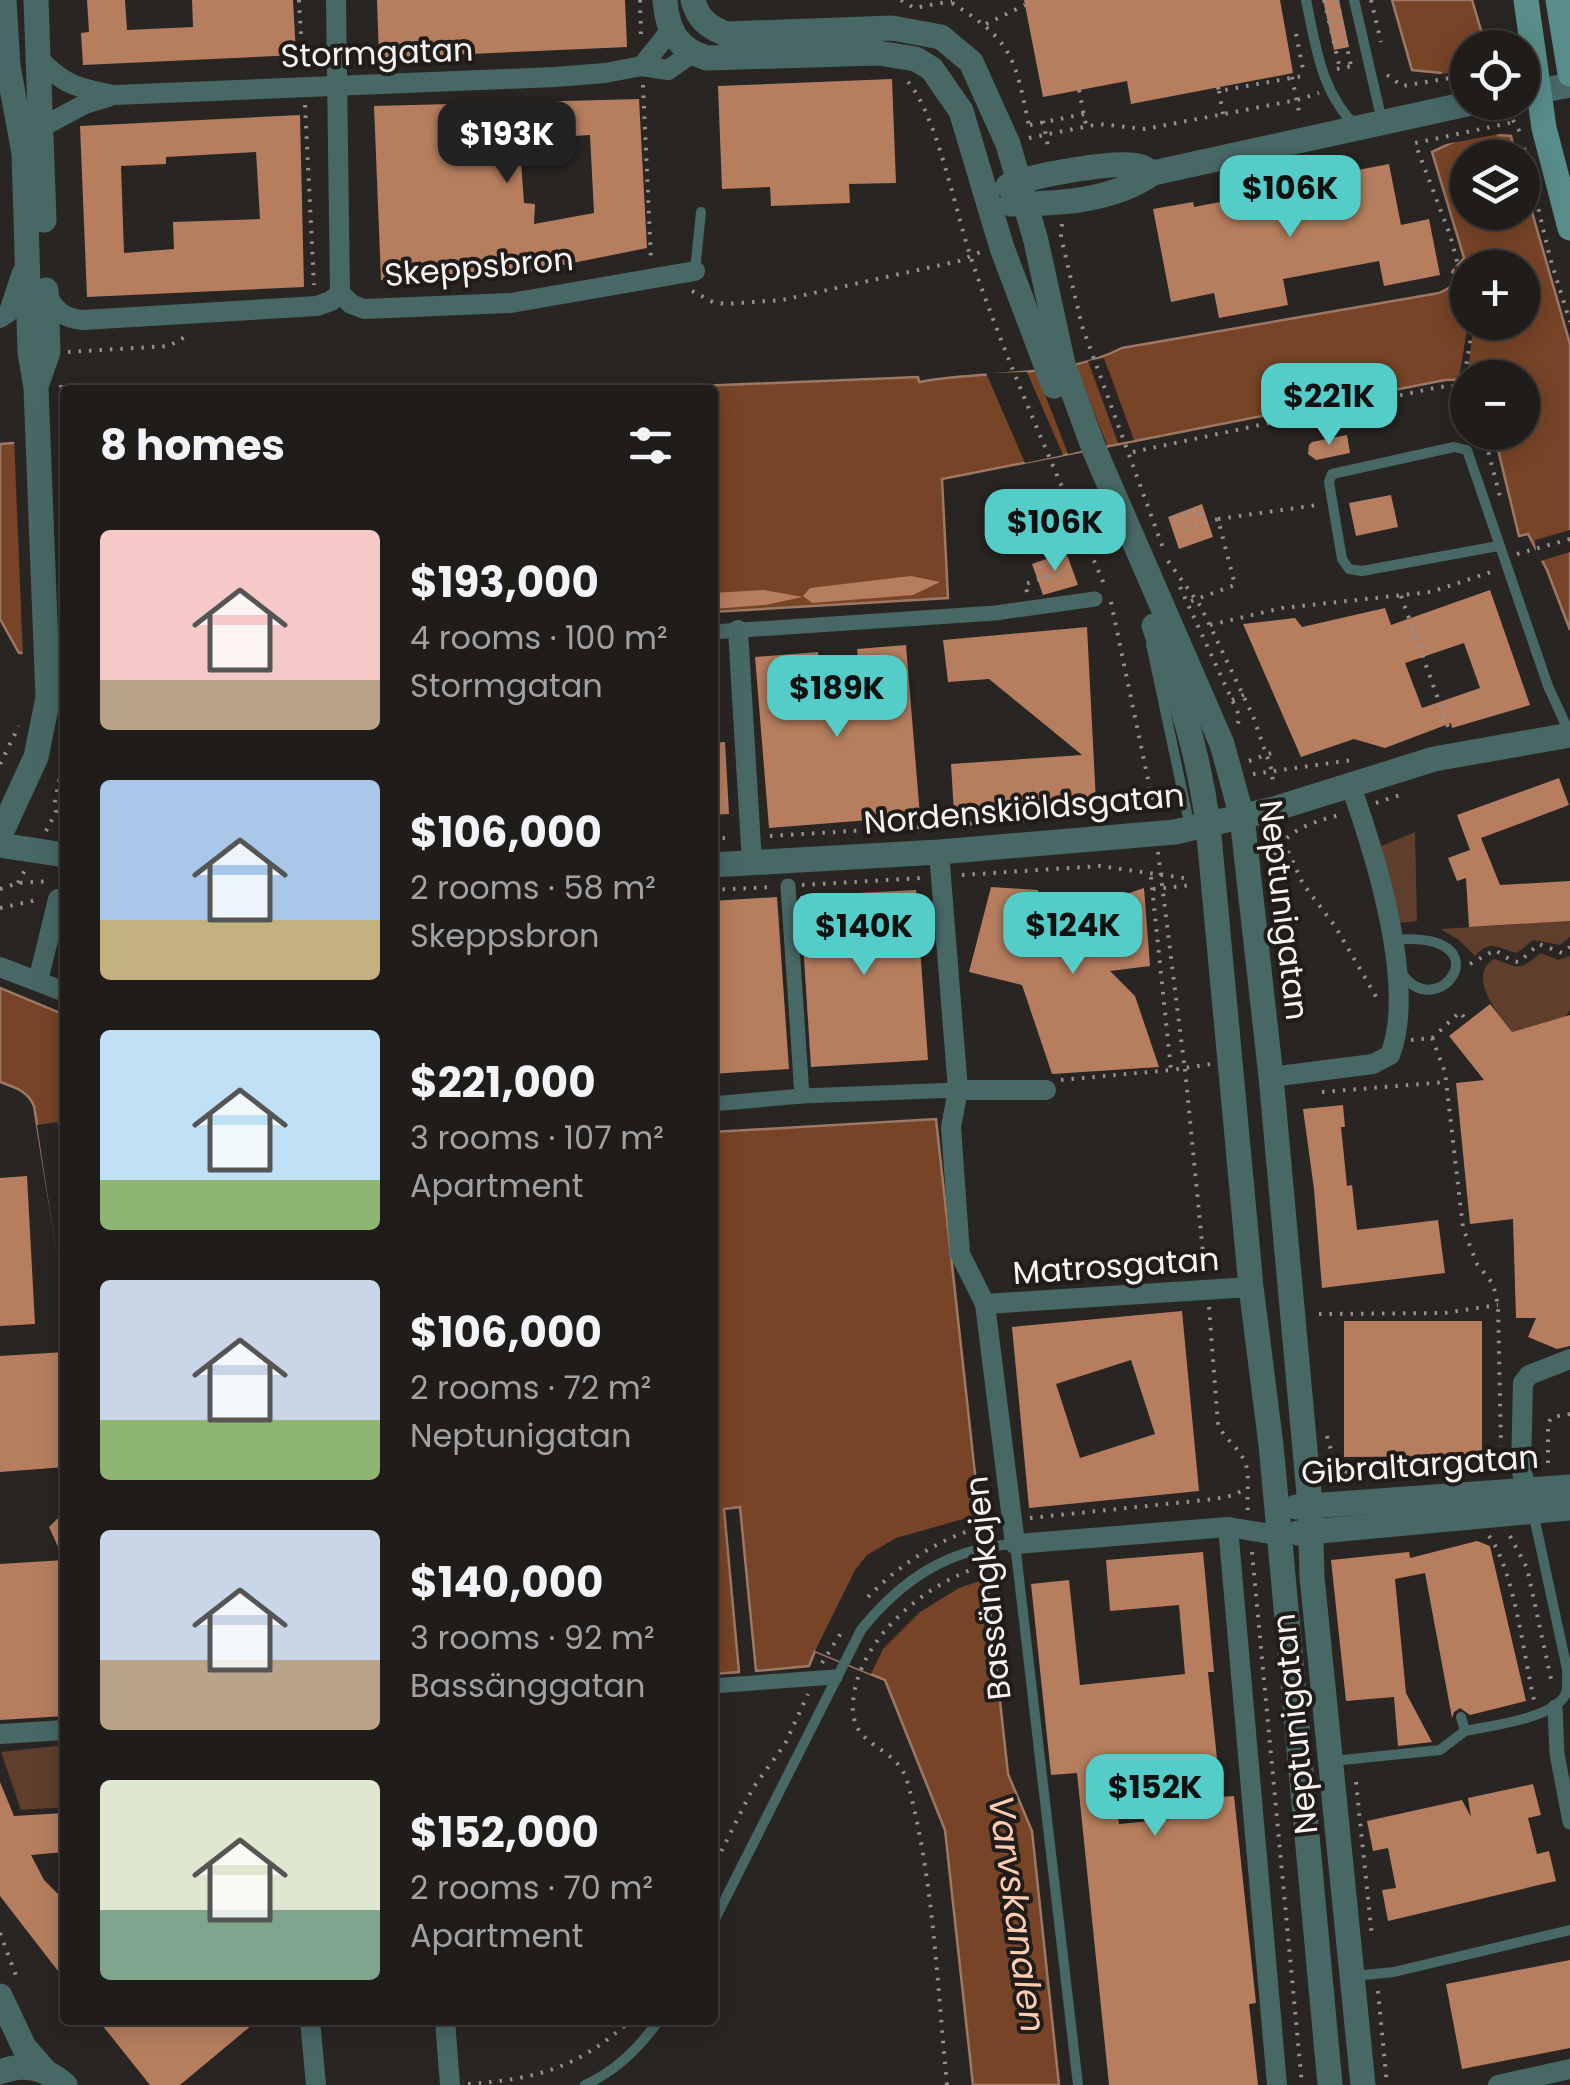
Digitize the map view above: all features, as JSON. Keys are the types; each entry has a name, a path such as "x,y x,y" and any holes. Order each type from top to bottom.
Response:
{"main road":[{"path":"1526,0 1527,30"},
{"path":"1558,0 1570,74"},
{"path":"1538,120 1570,228"}],"street":[{"path":"0,835 36,756 48,698 50,433 30,352 24,153 8,66 4,0"},
{"path":"36,0 48,352 36,388"},
{"path":"336,0 334,84 340,293"},
{"path":"642,66 680,42 666,0"},
{"name":"Neptunigatan","path":"692,0 701,19 710,28 726,34 892,28 941,36 971,62 1004,134 1023,192 1055,366"},
{"name":"Stormgatan","path":"40,60 59,79 76,88 114,95 556,77 642,66 668,70 680,42"},
{"name":"Neptunigatan","path":"680,42 707,58 878,54 924,62 938,76 960,111 1002,248 1055,366 1185,713 1203,784 1200,827 1205,880 1271,1445 1330,2085"},
{"path":"1540,91 1570,85"},
{"name":"Stormgatan","path":"42,127 85,104 114,95"},
{"path":"1023,192 1059,201 1129,190 1153,173 1262,152 1370,125 1424,126 1450,114"},
{"path":"988,200 1023,192 1054,174 1136,165 1153,173"},
{"path":"0,318 9,312 18,294 28,240"},
{"name":"Skeppsbron","path":"46,294 59,312 83,320 317,306 340,293 351,304 364,308 492,304 688,278"},
{"name":"Neptunigatan","path":"1087,451 1206,703 1233,778 1242,818 1271,1077 1311,1518 1312,1577 1364,2085"},
{"path":"718,632 995,613 1095,598"},
{"path":"738,630 752,850"},
{"name":"Nordenskiöldsgatan","path":"718,863 752,850 940,864 1157,834 1242,818 1434,759 1567,729"},
{"path":"1271,1077 1373,1064 1390,1056 1398,1034 1397,966 1350,784"},
{"path":"0,846 60,877"},
{"name":"Bassängkajen","path":"940,864 958,1090 950,1127 960,1254 985,1304 1015,1544"},
{"path":"38,981 60,882"},
{"path":"788,886 802,1096"},
{"path":"0,967 60,990"},
{"path":"718,1103 802,1096 1046,1090"},
{"name":"Matrosgatan","path":"985,1304 1251,1287"},
{"path":"1529,1499 1520,1464 1523,1384 1528,1375 1570,1359"},
{"name":"Gibraltargatan","path":"1276,1508 1311,1518 1529,1499 1570,1487"},
{"name":"Gibraltargatan","path":"1529,1499 1570,1508"},
{"path":"1228,1527 1276,1508"},
{"name":"Gibraltargatan","path":"1278,1535 1311,1518"},
{"path":"1228,1527 1276,2085"},
{"path":"1015,1544 1228,1527 1278,1535"},
{"path":"718,1686 816,1678 839,1670"},
{"path":"1555,1708 1570,1822"},
{"path":"0,1734 60,1730"},
{"path":"9,1988 24,2047 54,2078"},
{"path":"310,2025 316,2085"},
{"path":"445,2025 451,2085"},
{"path":"0,2072 20,2066 54,2078"},
{"path":"1498,2085 1570,2069"}],"lane":[{"path":"1306,0 1328,90 1339,108 1370,125"},
{"path":"1354,0 1370,125"},
{"path":"688,278 701,212"},
{"path":"1450,448 1337,471 1329,482 1342,559 1350,568 1362,571 1498,546"},
{"path":"1465,450 1470,454 1498,546 1567,729"},
{"path":"1392,940 1429,940 1446,946 1454,954 1456,971 1446,985 1426,990 1407,981 1397,966"},
{"path":"1332,1761 1440,1750 1465,1732 1555,1708 1566,1694 1567,1669 1529,1499"},
{"path":"718,1913 861,1630 904,1585 955,1554 1015,1544"},
{"name":"Bassängkajen","path":"1015,1544 1078,2085"},
{"path":"1461,1717 1465,1732"},
{"path":"1354,1976 1394,1972 1570,1930"},
{"path":"585,2085 604,2076 640,2046 655,2025"}],"path":[{"path":"299,0 314,292"},
{"path":"640,0 652,281"},
{"path":"901,0 914,8 952,1 986,24 1011,56 1029,126 1084,114"},
{"path":"1324,0 1340,69"},
{"path":"1337,0 1351,66"},
{"path":"1372,0 1381,44"},
{"path":"986,24 1025,4"},
{"path":"1222,114 1218,89 1363,64"},
{"path":"1386,71 1402,86 1450,79"},
{"path":"903,77 913,87 929,119 970,256 1010,366 1116,618 1154,794 1185,1070"},
{"path":"1292,77 1302,126"},
{"path":"1080,90 1086,125"},
{"path":"1046,133 1099,124 1144,129 1297,100 1328,90"},
{"path":"1043,121 1054,174"},
{"path":"1453,250 1415,143 1424,126 1513,121 1521,132 1550,258 1570,322"},
{"path":"1059,201 1062,236 1093,356 1167,559 1209,625 1243,695 1272,771"},
{"path":"688,278 713,302 782,300 970,256"},
{"path":"48,352 170,346 196,328"},
{"path":"60,379 61,385"},
{"path":"1133,452 1450,387"},
{"path":"60,411 50,433 60,471"},
{"path":"1489,450 1502,502"},
{"path":"1185,529 1218,519 1332,502"},
{"path":"1173,518 1198,509 1204,522"},
{"path":"1186,603 1235,585 1218,519"},
{"path":"1516,554 1570,539"},
{"path":"1045,578 1040,566 1061,558"},
{"path":"1209,625 1282,608 1432,592 1506,568"},
{"path":"1032,608 1025,584 1060,574"},
{"path":"1180,587 1240,715 1238,730"},
{"path":"1400,596 1452,738"},
{"path":"1232,700 1250,692"},
{"path":"0,764 23,713"},
{"path":"1248,761 1274,752"},
{"path":"60,780 55,809 60,815"},
{"path":"1270,872 1276,851 1286,836 1302,826 1412,791"},
{"path":"1106,815 1144,797"},
{"path":"752,850 1037,820"},
{"path":"1288,851 1303,884 1334,926 1398,1034 1412,1041 1432,1038 1460,1012 1467,1021"},
{"path":"718,890 788,886 940,864 1100,866 1151,875 1170,1070"},
{"path":"0,889 60,878"},
{"path":"0,908 28,901 60,879"},
{"path":"1153,888 1205,880"},
{"path":"1456,971 1495,950 1518,962 1539,944 1562,953 1570,947"},
{"path":"1432,1038 1446,1082 1463,1228 1477,1264 1493,1284 1498,1305 1502,1464"},
{"path":"1046,1090 1054,1081 1185,1070 1216,1063"},
{"path":"1316,1092 1446,1082"},
{"path":"1319,1314 1444,1313 1498,1305"},
{"path":"1548,1463 1548,1423 1552,1418 1570,1414"},
{"path":"1335,1465 1335,1477"},
{"path":"1246,1498 1247,1474"},
{"path":"982,1526 1216,1500 1246,1488"},
{"path":"1485,1531 1496,1544 1507,1577 1537,1714"},
{"path":"1510,1535 1527,1568 1555,1708"},
{"path":"1252,1546 1302,2085"},
{"path":"948,2085 922,1836 905,1770 888,1752 866,1741 853,1724 853,1698 876,1643 916,1602 951,1578 987,1564"},
{"path":"718,1858 753,1788 785,1744 826,1655"},
{"path":"0,1933 9,1988"},
{"path":"451,2085 527,2079 569,2065 604,2044 625,2025"}],"shaded area":[{"path":"1415,832 1417,921 1399,923 1379,847"},
{"path":"1570,921 1570,937 1560,945 1533,940 1517,953 1490,946 1475,956 1440,929"},
{"path":"1541,953 1558,960 1570,956 1570,1010 1558,1026 1556,1019 1512,1032 1487,995 1483,975 1486,966 1494,959 1523,966"},
{"path":"60,1746 60,1807 21,1810 1,1752"}],"water":[{"path":"1392,0 1472,0 1481,30 1450,30 1450,120 1495,120 1498,135 1511,136 1512,140 1453,140 1441,73 1412,70"},
{"path":"1450,143 1450,212 1432,152"},
{"path":"1456,230 1537,230 1570,344 1570,630 1528,534 1519,536 1498,450 1540,450 1540,360 1450,360 1450,380 942,479 948,598 718,612 718,385 918,377 919,382 1048,369 1098,358 1122,348 1439,293 1450,287 1450,340 1540,340 1540,250 1462,250"},
{"path":"60,439 60,650 19,653 0,619 0,444"},
{"path":"0,988 60,1013 60,1266 34,1106 24,1093 0,1082"},
{"name":"Varvskanalen","path":"936,1119 1008,1774 1032,1831 1059,2085 973,2085 945,1830 885,1680 815,1651 809,1666 756,1671 740,1507 724,1509 739,1672 718,1674 718,1132"}],"pier":[{"path":"1450,73 1450,120 1501,120 1505,133 1450,140 1450,143 1435,146 1448,141 1434,75"},
{"path":"1465,340 1472,340 1469,360 1462,360"},
{"path":"1104,358 1134,440 1118,443 1088,361"},
{"path":"1075,363 1107,445 1068,454 1036,371"},
{"path":"1027,372 1063,455 1025,463 986,373"},
{"path":"60,435 60,655 23,658 14,437"},
{"path":"1570,530 1570,552 1541,561 1535,540"},
{"path":"57,1122 60,1141 60,1277 37,1125"},
{"path":"981,1514 988,1578 959,1588 920,1612 883,1649 871,1674 815,1651 855,1570 867,1555 896,1538"}],"building":[{"path":"87,0 125,0 127,30 193,27 192,0 293,0 296,55 83,65 81,33 89,32"},
{"path":"377,0 625,0 627,47 379,58"},
{"path":"1024,0 1280,0 1293,73 1131,104 1127,81 1043,97"},
{"path":"1323,0 1339,0 1349,47 1334,50"},
{"path":"892,79 896,183 849,184 850,203 771,206 770,187 722,189 718,86"},
{"path":"639,99 647,248 508,276 381,280 374,106","holes":["590,135 594,213 534,224 535,204 524,203 520,148 542,147 558,137"]},
{"path":"300,115 304,287 87,297 80,126","holes":["256,152 260,219 173,222 174,249 124,253 121,166 166,164 166,157"]},
{"path":"1389,164 1401,225 1429,219 1440,275 1384,286 1379,261 1283,279 1288,305 1219,318 1214,293 1171,302 1153,209 1193,202 1194,207 1251,196 1250,191"},
{"path":"1347,435 1350,453 1316,460 1308,454 1312,442"},
{"path":"1391,495 1398,527 1356,536 1349,503"},
{"path":"1202,504 1213,537 1179,549 1168,517"},
{"path":"1066,552 1078,585 1043,595 1032,564"},
{"path":"911,576 940,582 913,595 812,603 803,596 810,588"},
{"path":"764,590 803,597 718,609 718,593"},
{"path":"1490,590 1530,705 1452,728 1451,723 1385,748 1354,739 1301,757 1243,624 1295,618 1302,627 1385,608 1391,625","holes":["1464,643 1480,688 1422,708 1405,663"]},
{"path":"1087,627 1096,802 954,813 951,764 1082,755 989,679 948,682 943,640"},
{"path":"906,645 920,816 769,828 755,657 818,652 820,680 860,677 857,649"},
{"path":"725,742 729,814 718,815 718,743"},
{"path":"1559,778 1569,805 1481,838 1500,885 1570,881 1570,921 1469,927 1466,878 1457,881 1448,858 1470,850 1457,815"},
{"path":"991,887 1038,890 1047,935 1071,926 1072,913 1144,888 1150,966 1110,971 1135,996 1159,1067 1052,1074 1022,985 969,972"},
{"path":"916,890 928,1060 811,1067 800,896"},
{"path":"777,897 789,1069 718,1074 718,901"},
{"path":"1490,1004 1512,1032 1570,1015 1570,1346 1557,1349 1528,1337 1536,1318 1516,1318 1513,1219 1470,1224 1456,1083 1484,1080 1449,1036"},
{"path":"1343,1105 1345,1127 1341,1127 1347,1186 1352,1185 1357,1230 1438,1220 1445,1273 1322,1288 1303,1109"},
{"path":"27,1176 35,1324 0,1326 0,1178"},
{"path":"1182,1311 1199,1491 1029,1508 1012,1327","holes":["1131,1360 1155,1434 1080,1458 1056,1384"]},
{"path":"1344,1321 1482,1321 1482,1456 1344,1457"},
{"path":"60,1352 60,1467 0,1472 0,1356"},
{"path":"60,1516 60,1551 49,1527"},
{"path":"1477,1541 1490,1546 1526,1701 1470,1715 1460,1708 1452,1718 1425,1573 1395,1579 1406,1693 1432,1742 1398,1746 1394,1697 1346,1701 1331,1560 1409,1552 1410,1558"},
{"path":"1203,1552 1214,1672 1208,1672 1221,1797 1234,1796 1256,2003 1249,2004 1258,2085 1109,2085 1077,1773 1051,1775 1031,1584 1069,1580 1080,1685 1185,1674 1179,1605 1110,1611 1106,1560","holes":["1177,1762 1182,1818 1119,1824 1113,1769"]},
{"path":"60,1560 60,1716 0,1720 0,1564"},
{"path":"0,1782 14,1816 60,1813 60,1852 31,1855 44,1880 60,1896 60,1974 0,1896"},
{"path":"1533,1784 1541,1815 1528,1818 1537,1854 1549,1851 1556,1881 1388,1921 1382,1890 1396,1888 1388,1848 1373,1851 1367,1821 1462,1800 1471,1817 1468,1798"},
{"path":"1570,1960 1570,2048 1462,2069 1446,1984"},
{"path":"102,2025 252,2025 180,2085 150,2085"}]}
